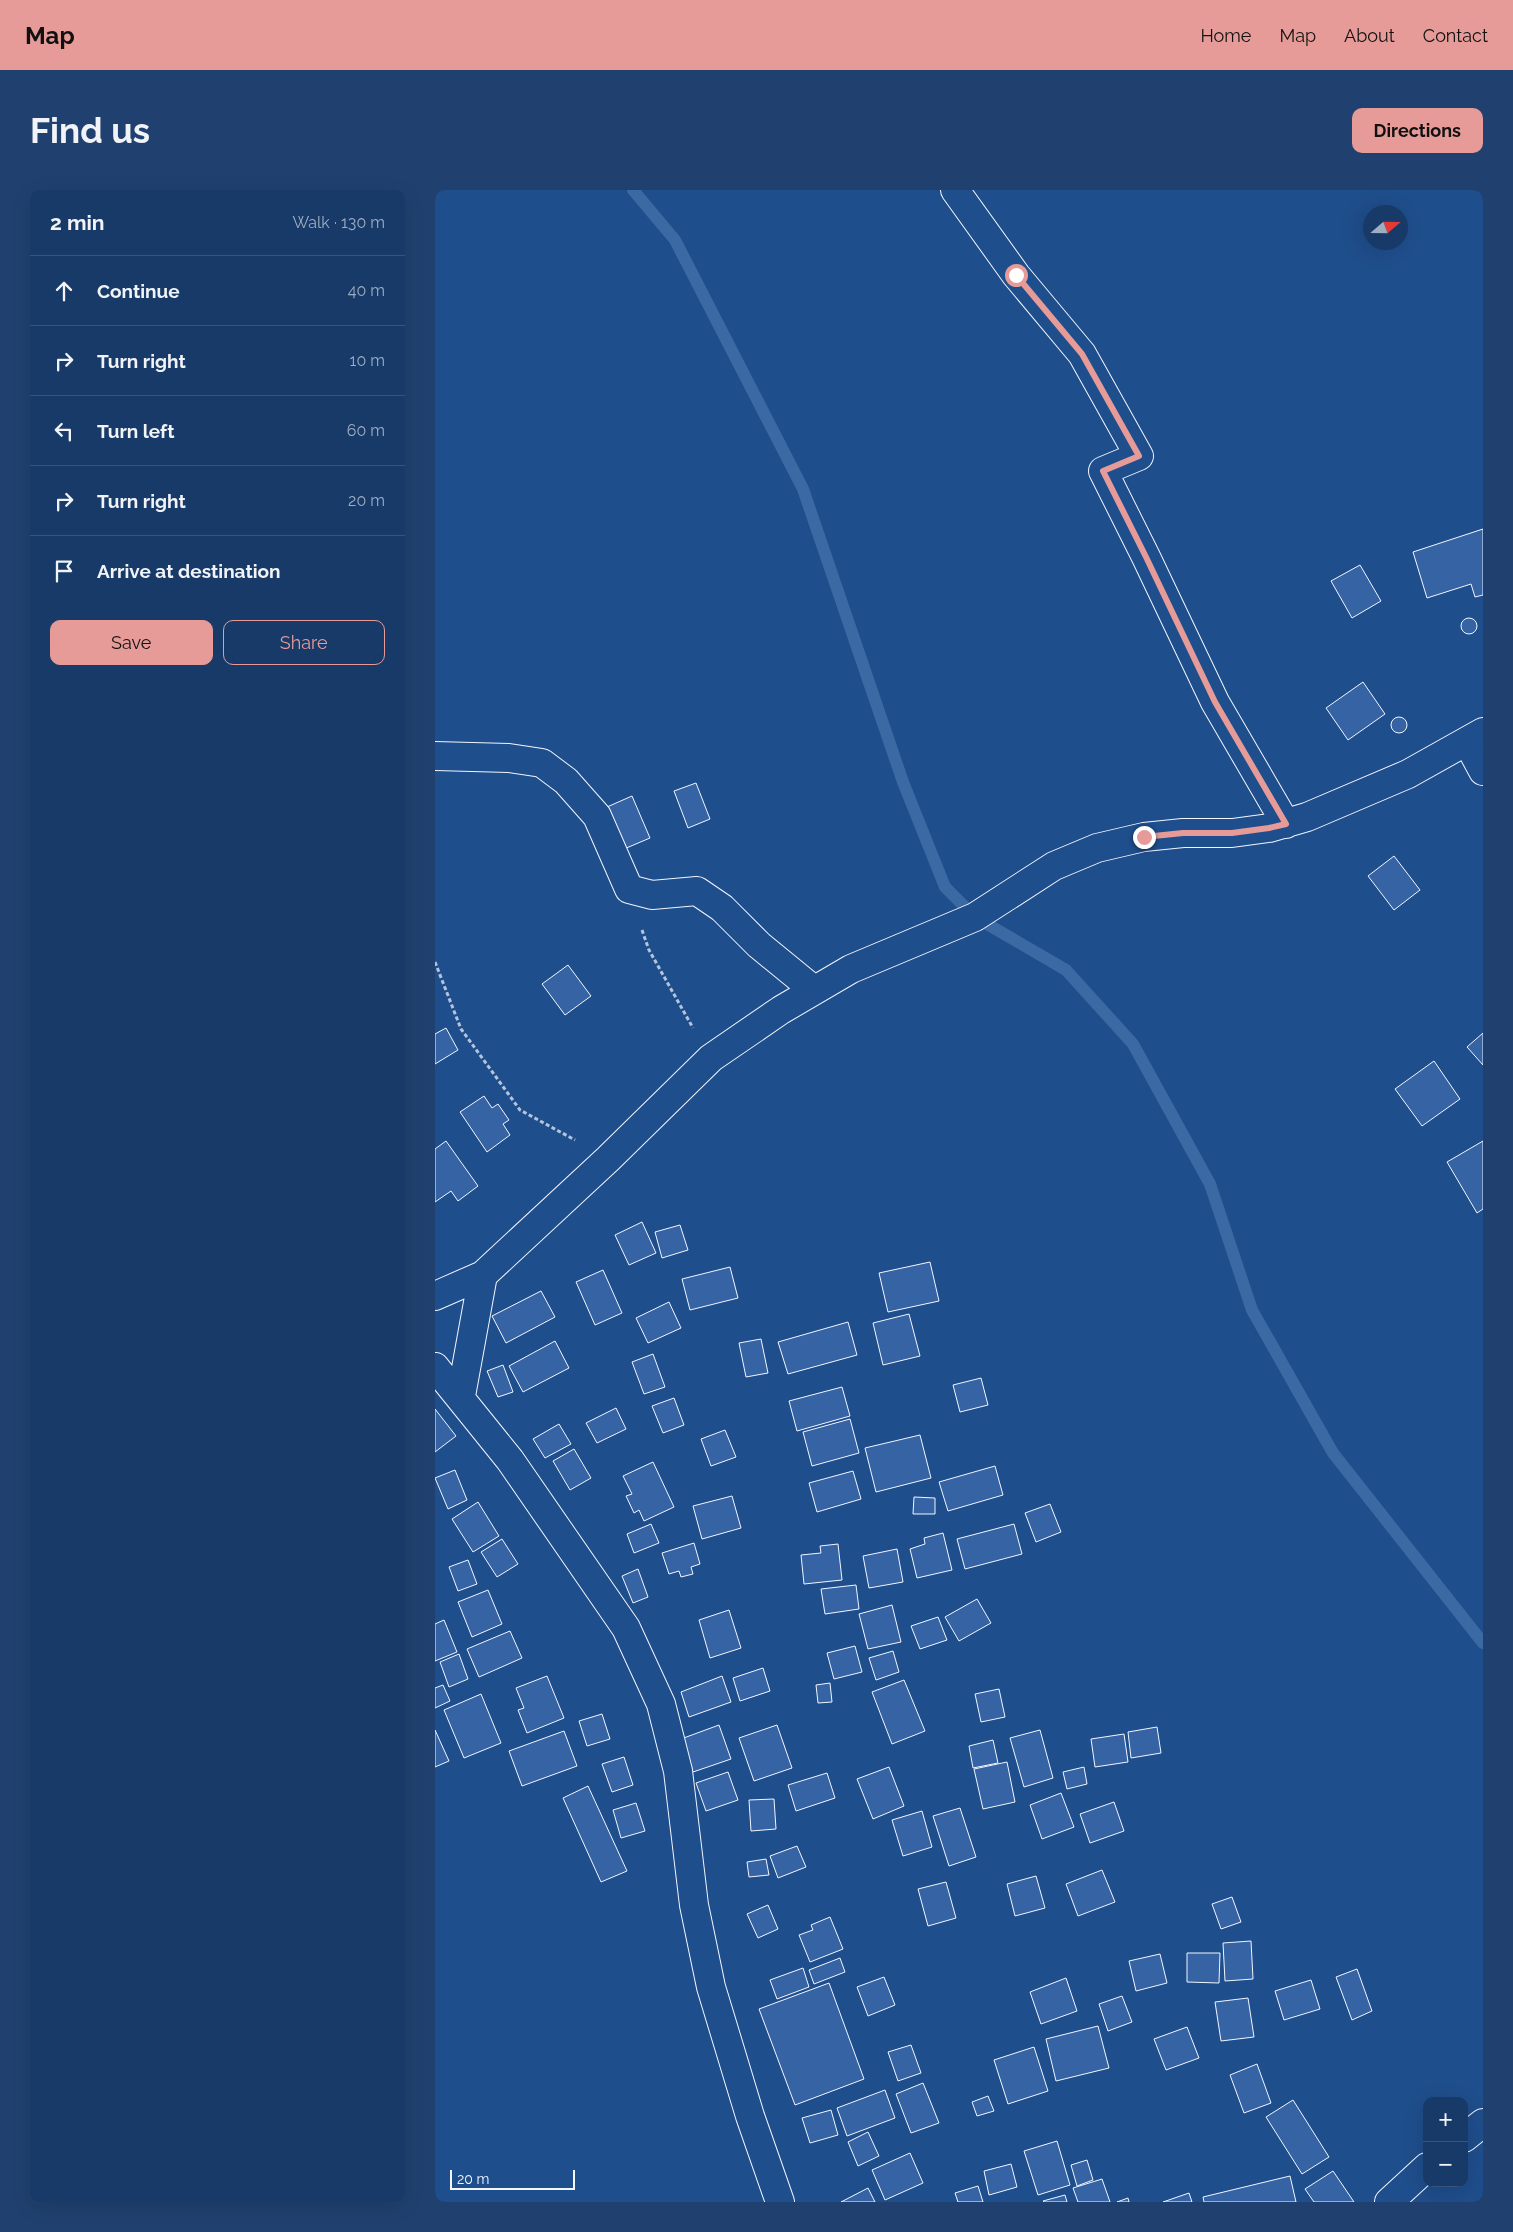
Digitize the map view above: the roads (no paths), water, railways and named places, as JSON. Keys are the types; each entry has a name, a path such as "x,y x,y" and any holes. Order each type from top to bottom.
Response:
{"street":[{"path":"955,190 1016,275 1082,354 1139,456 1103,471 1215,702 1286,824"},
{"path":"435,1296 483,1276 608,1159 711,1058 814,990 851,969 975,917 1054,866 1097,848 1144,837 1183,833 1232,833 1286,824 1408,774 1475,736 1483,771"},
{"path":"435,756 509,758 542,763 566,781 597,816 629,889 652,895 697,891 722,908 759,946 814,990"},
{"path":"461,1396 483,1276"},
{"path":"435,1367 461,1396 510,1460 627,1628 661,1704 679,1771 694,1904 711,1988 750,2116 780,2202"},
{"path":"1468,2135 1483,2123"},
{"path":"1389,2202 1423,2171"}],"waterway":[{"path":"633,190 675,240 803,489 903,782 945,887 975,917 1066,970 1133,1044 1210,1184 1252,1310 1333,1453 1483,1643"}]}
